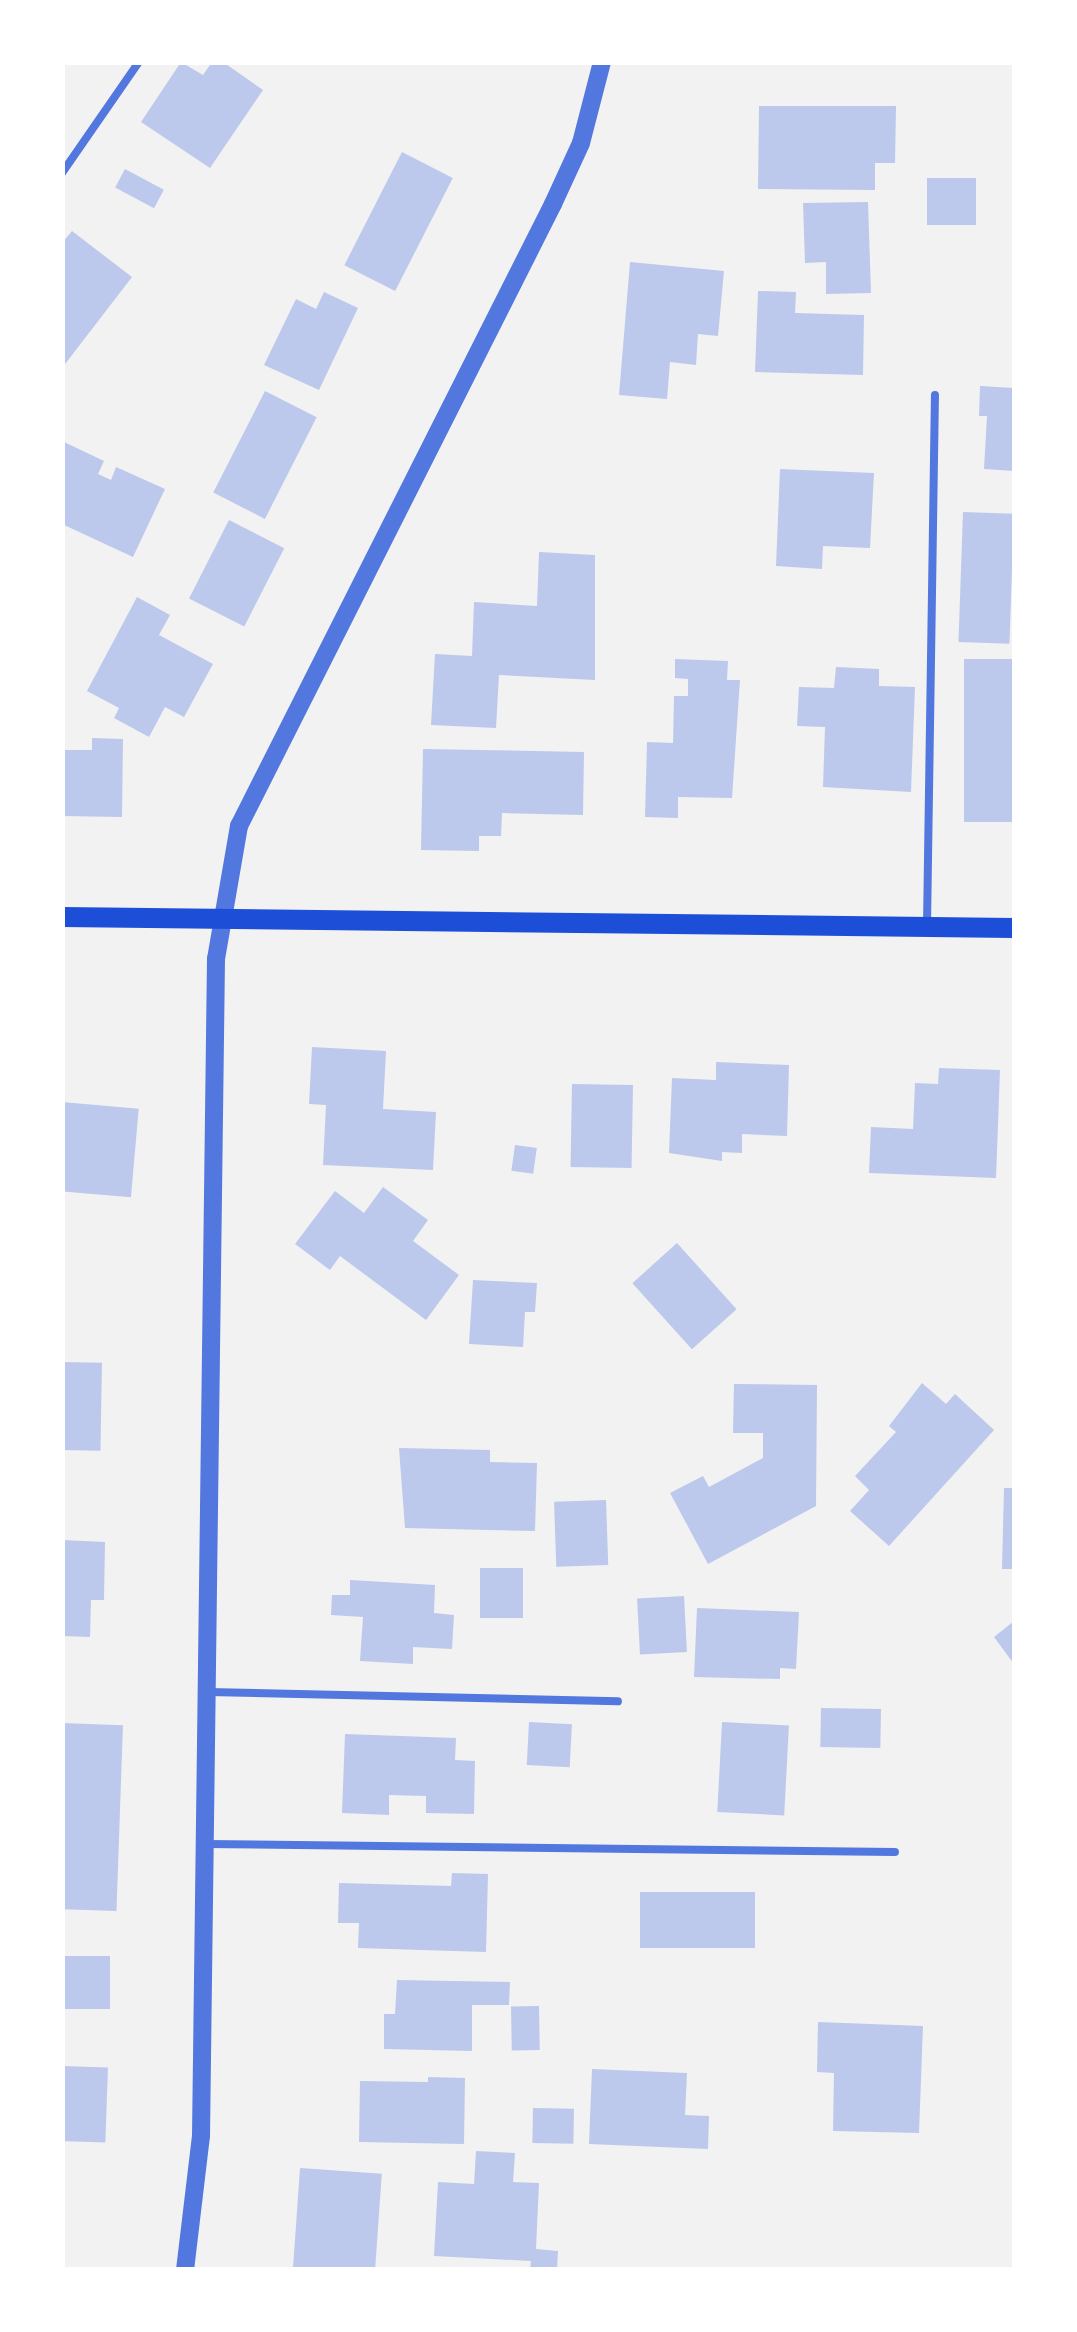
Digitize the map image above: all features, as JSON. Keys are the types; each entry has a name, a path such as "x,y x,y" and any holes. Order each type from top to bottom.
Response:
{"main road":[{"path":"62,918 1014,928"}],"street":[{"path":"185,2270 201,2136 216,959 226,920 239,826 553,204 580,143 602,62"}],"lane":[{"path":"62,173 138,62"},
{"path":"927,926 935,395"},
{"path":"207,1692 618,1700"},
{"path":"206,1844 895,1852"}],"building":[{"path":"181,62 203,75 212,62 223,62 263,90 210,168 141,122"},
{"path":"759,106 896,106 895,163 875,163 875,190 758,189"},
{"path":"402,152 453,178 395,291 344,265"},
{"path":"125,169 164,190 154,208 115,188"},
{"path":"927,178 976,178 976,225 927,225"},
{"path":"868,202 871,293 826,294 826,262 805,263 803,203"},
{"path":"72,231 132,277 62,368 62,243"},
{"path":"630,262 724,271 718,336 698,334 696,365 670,362 667,399 619,395"},
{"path":"758,291 796,292 795,313 864,315 863,375 755,372"},
{"path":"324,292 358,308 319,390 264,365 296,299 316,309"},
{"path":"980,386 1014,388 1014,471 984,469 987,416 979,416"},
{"path":"265,391 317,417 265,519 213,493"},
{"path":"62,441 104,461 98,474 111,480 116,467 165,489 133,557 62,524"},
{"path":"780,469 874,473 870,548 823,546 822,569 776,566"},
{"path":"963,512 1014,514 1009,644 958,642"},
{"path":"229,520 284,548 244,627 189,598"},
{"path":"539,552 595,555 595,680 499,675 496,728 431,725 435,654 472,656 474,602 537,606"},
{"path":"137,597 170,615 159,635 213,664 184,717 165,707 149,737 114,718 119,708 87,691"},
{"path":"675,659 728,661 727,680 740,680 732,798 678,797 678,818 645,817 647,742 673,743 674,696 688,696 688,679 675,678"},
{"path":"964,659 1014,659 1014,822 964,822"},
{"path":"836,667 879,669 879,686 915,687 911,792 823,787 825,727 797,726 799,687 834,688"},
{"path":"92,738 123,739 122,817 62,816 62,750 92,750"},
{"path":"423,749 584,752 583,815 502,813 501,836 479,836 479,851 421,850"},
{"path":"312,1047 386,1051 383,1109 436,1112 433,1170 323,1165 326,1105 309,1104"},
{"path":"716,1062 789,1065 787,1136 742,1134 742,1153 722,1152 722,1161 669,1153 672,1078 716,1080"},
{"path":"939,1068 1000,1070 996,1178 869,1173 871,1127 913,1129 915,1083 938,1084"},
{"path":"572,1084 633,1085 632,1168 571,1167"},
{"path":"62,1102 139,1109 131,1197 62,1191"},
{"path":"515,1145 537,1148 533,1174 511,1171"},
{"path":"383,1187 428,1220 413,1241 459,1275 426,1320 340,1256 330,1270 295,1244 335,1191 364,1213"},
{"path":"677,1243 737,1309 692,1349 632,1283"},
{"path":"473,1280 537,1283 535,1312 525,1312 523,1347 469,1344"},
{"path":"62,1362 102,1363 100,1451 62,1450"},
{"path":"922,1383 946,1404 955,1394 994,1430 889,1546 850,1511 869,1490 855,1476 896,1432 889,1426"},
{"path":"734,1384 817,1385 816,1506 708,1564 670,1493 703,1476 709,1487 763,1458 763,1433 733,1433"},
{"path":"399,1448 490,1450 490,1462 537,1463 535,1531 405,1528"},
{"path":"1004,1488 1014,1488 1014,1569 1002,1569"},
{"path":"606,1500 608,1565 556,1567 554,1502"},
{"path":"62,1540 105,1542 104,1600 91,1600 90,1637 62,1636"},
{"path":"480,1568 523,1568 523,1618 480,1618"},
{"path":"350,1580 435,1585 434,1613 454,1615 452,1649 413,1647 413,1664 360,1661 363,1617 331,1615 332,1595 350,1595"},
{"path":"684,1596 687,1652 640,1654 637,1598"},
{"path":"697,1608 799,1612 796,1669 780,1668 780,1679 694,1677"},
{"path":"1014,1621 1014,1664 994,1637"},
{"path":"821,1708 881,1709 880,1748 820,1747"},
{"path":"529,1722 572,1724 570,1767 527,1765"},
{"path":"722,1722 789,1726 784,1815 717,1812"},
{"path":"62,1723 123,1725 116,1911 62,1909"},
{"path":"345,1734 456,1738 455,1760 475,1761 474,1814 426,1813 426,1796 389,1795 389,1815 342,1813"},
{"path":"452,1873 488,1874 486,1952 358,1948 359,1923 338,1923 339,1883 451,1886"},
{"path":"640,1892 755,1892 755,1948 640,1948"},
{"path":"62,1956 110,1956 110,2009 62,2009"},
{"path":"397,1980 510,1982 509,2005 472,2005 472,2051 384,2049 384,2014 395,2014"},
{"path":"511,2006 539,2006 540,2050 512,2050"},
{"path":"818,2022 923,2026 919,2133 833,2131 834,2073 817,2072"},
{"path":"62,2066 108,2068 105,2143 62,2141"},
{"path":"592,2069 687,2073 685,2115 709,2116 708,2149 589,2144"},
{"path":"428,2077 465,2078 464,2144 359,2142 360,2081 428,2082"},
{"path":"533,2108 574,2109 573,2144 532,2143"},
{"path":"476,2151 515,2153 513,2182 539,2183 536,2249 558,2251 557,2270 530,2270 531,2261 434,2256 438,2182 474,2184"},
{"path":"300,2168 382,2174 375,2270 293,2270"}]}
